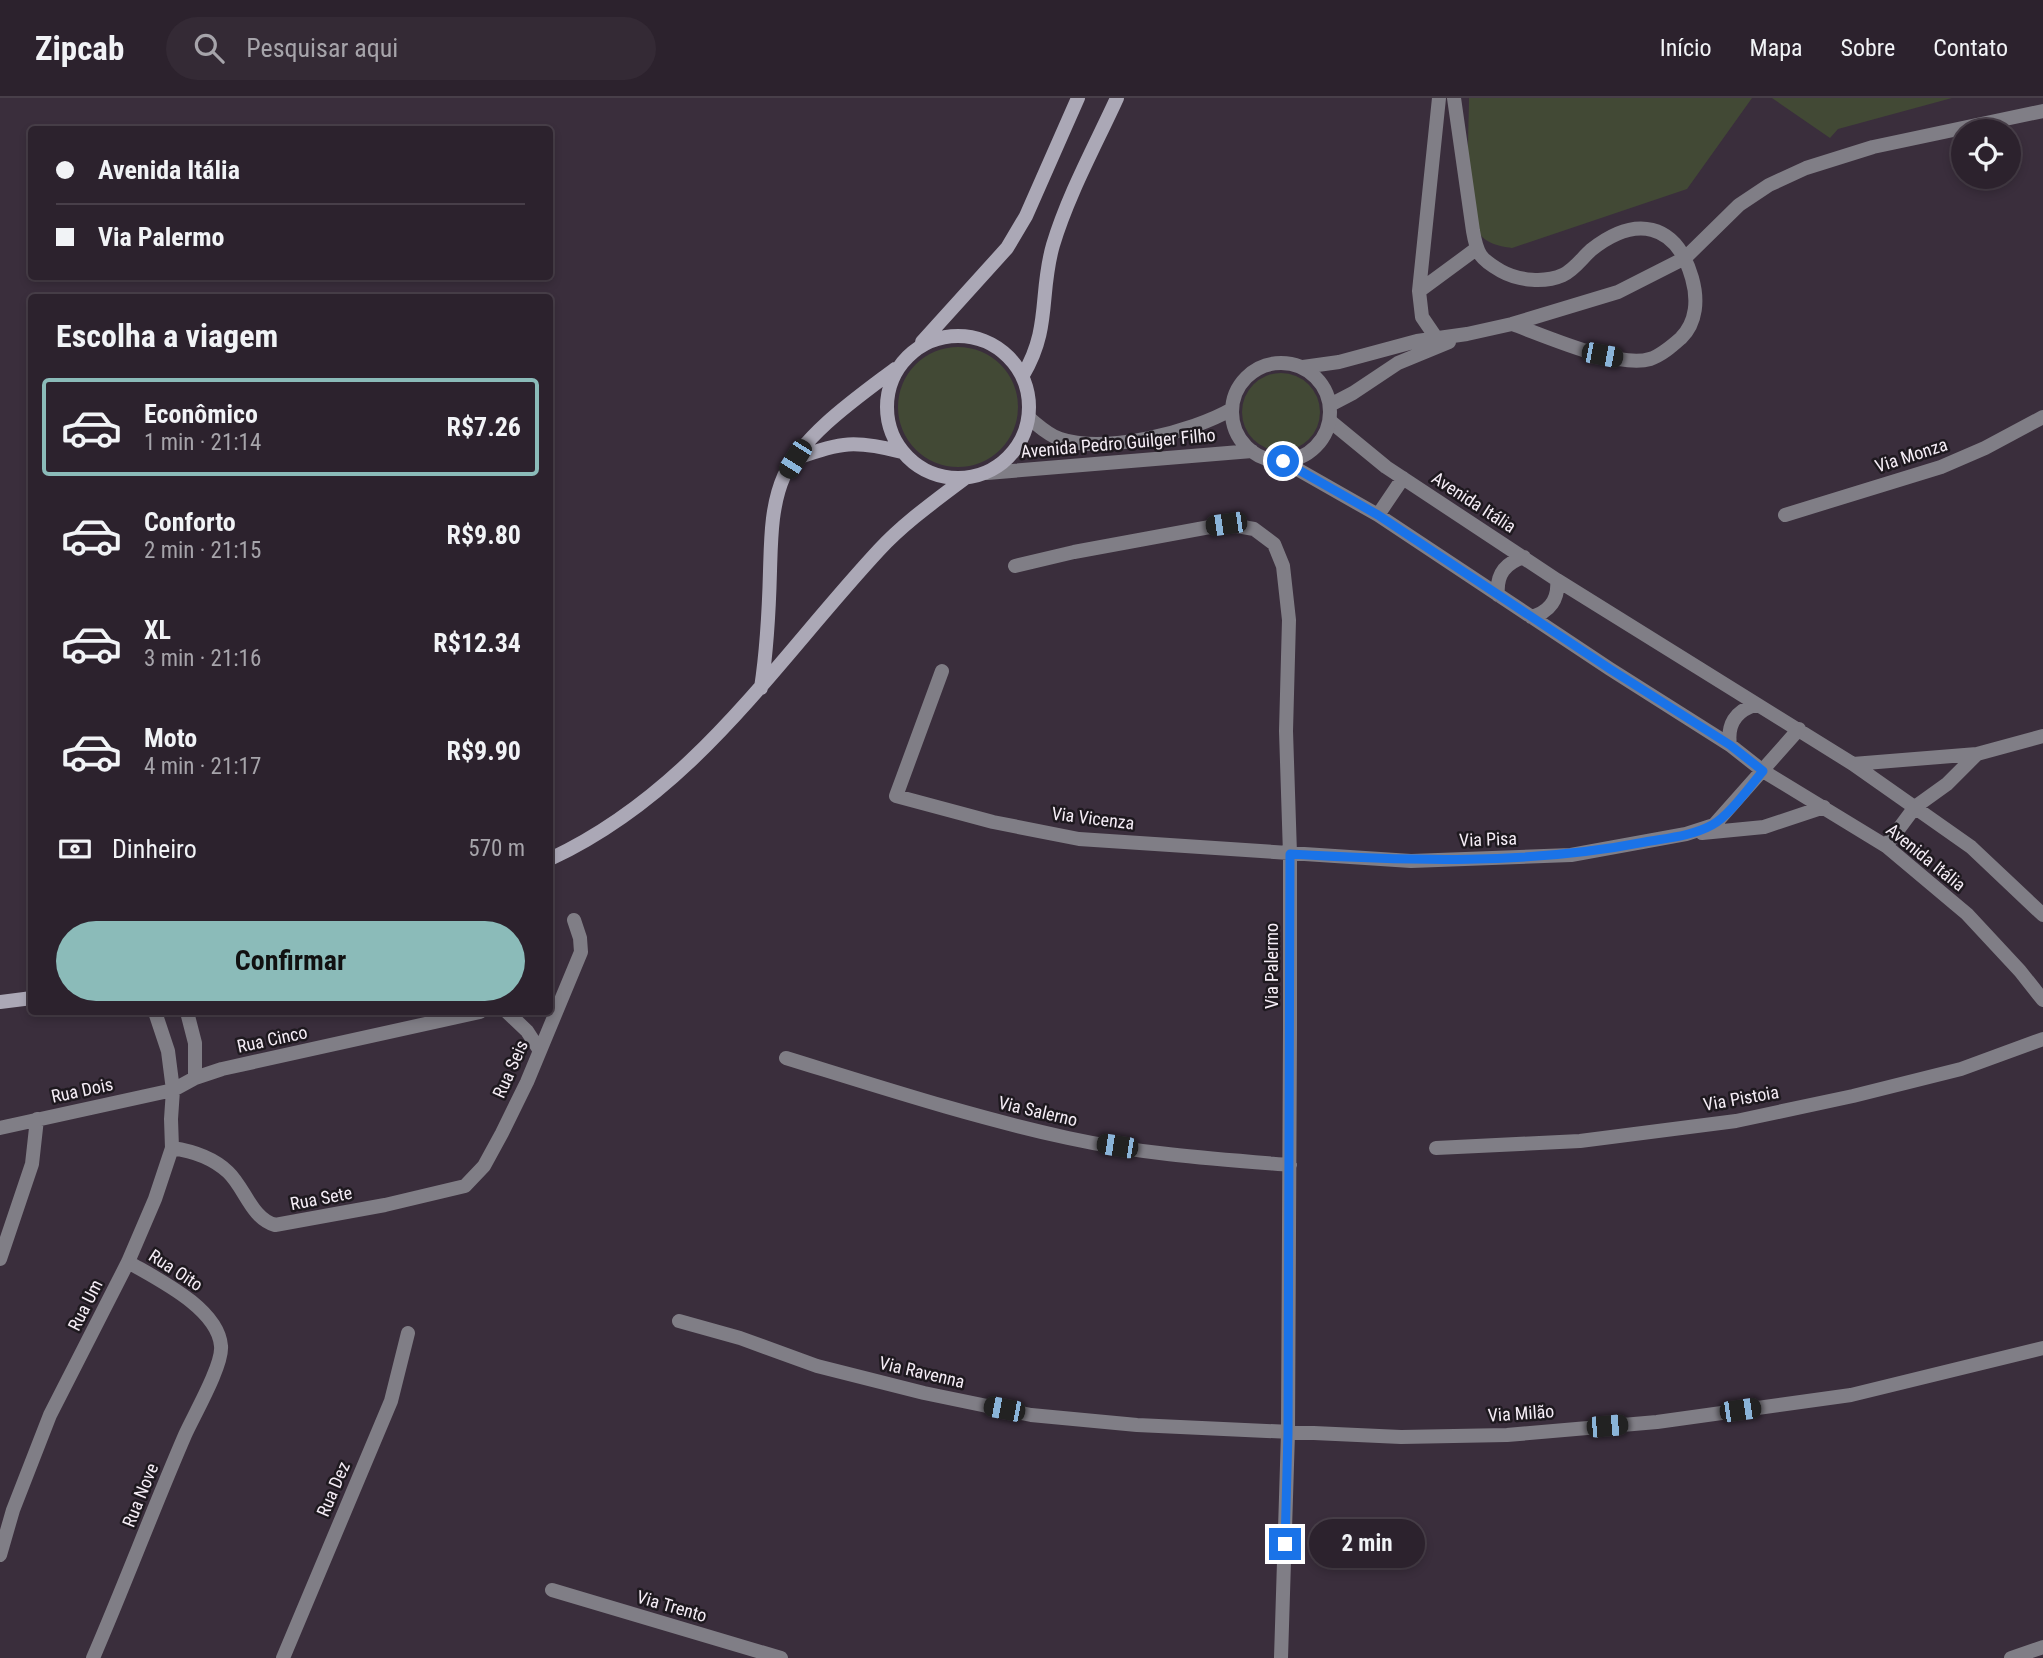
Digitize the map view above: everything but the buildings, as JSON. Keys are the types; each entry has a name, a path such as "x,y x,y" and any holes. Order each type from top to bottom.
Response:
{"main road":[{"path":"917,349 1007,248 1026,216 1077,98"},
{"path":"1023,375 1040,340 1052,247 1062,218 1117,98"},
{"name":"Avenida Pedro Guilger Filho","path":"553,858 614,822 666,783 704,749 761,689 880,548 924,509 964,479 987,472 1007,459 1022,441 1029,418 1029,394 1023,375 1005,353 985,341 962,336 938,339 917,349 900,365 889,386 886,409 890,432 902,452 919,468 941,477 964,479"},
{"path":"761,689 767,649 770,548 774,518 785,476 795,459 827,423 900,365"},
{"name":"Avenida Pedro Guilger Filho","path":"795,459 840,444 875,445 902,452"},
{"path":"0,1002 28,998"}],"street":[{"path":"1439,98 1419,291 1422,317 1439,342"},
{"path":"1454,98 1476,249 1486,263 1524,280 1563,275 1603,242 1615,235 1639,228 1668,236 1685,258 1693,281 1695,318 1687,332 1673,345 1649,359 1602,355 1512,324"},
{"name":"Avenida Pedro Guilger Filho","path":"1331,405 1398,363 1439,342 1512,324 1618,292 1685,258 1739,205 1769,186 1806,168 1873,147 2043,111"},
{"path":"1419,291 1476,249"},
{"name":"Avenida Pedro Guilger Filho","path":"1283,461 1266,459 1252,451 1240,440 1233,424 1232,409 1236,393 1244,379 1256,369 1272,363 1303,367 1358,358 1417,341 1439,342"},
{"path":"1283,461 1299,458 1313,450 1324,437 1330,421 1331,405 1326,389 1316,376 1303,367"},
{"path":"1029,418 1046,433 1060,439 1077,443 1107,442 1181,431 1206,423 1232,409"},
{"name":"Via Monza","path":"1784,515 1941,467 2043,418"},
{"name":"Avenida Itália","path":"1330,421 1403,478 1557,580 1853,764 1971,847 2043,915"},
{"name":"Avenida Pedro Guilger Filho","path":"987,472 1252,451"},
{"name":"Avenida Itália","path":"1283,461 1378,515 1730,745 1763,771 1886,846 1967,914 2043,1000"},
{"name":"Avenida Itália","path":"1378,515 1403,478"},
{"name":"Via Palermo","path":"1016,566 1074,552 1226,524 1254,529 1275,544 1283,566 1289,620 1286,731 1290,854 1290,1165 1288,1433 1281,1658"},
{"name":"Avenida Itália","path":"1498,595 1498,578 1502,571 1524,557"},
{"path":"1531,617 1540,615 1552,605 1558,589 1557,580"},
{"name":"Via Vicenza","path":"942,671 896,796 993,822 1079,839 1290,854"},
{"path":"1730,745 1728,734 1733,718 1739,712 1755,705"},
{"path":"1763,771 1799,729"},
{"path":"1853,764 1977,754 2043,736"},
{"path":"1886,846 1915,807 1947,784 1977,754"},
{"name":"Via Pisa","path":"1686,834 1714,825 1763,771"},
{"name":"Via Pisa","path":"1290,854 1411,860 1571,855 1686,834 1764,827 1824,807"},
{"name":"Rua Seis","path":"465,1186 484,1166 527,1082 581,952 574,920"},
{"path":"553,992 566,988"},
{"name":"Rua Um","path":"0,1555 6,1508 128,1262 155,1199 172,1148 173,1090 168,1051 156,1015"},
{"path":"173,1090 195,1078 195,1043 188,1015"},
{"name":"Rua Cinco","path":"195,1078 222,1069 466,1015"},
{"path":"510,1015 527,1031 540,1051"},
{"name":"Via Pistoia","path":"1436,1148 1580,1141 1736,1121 1961,1069 2043,1039"},
{"name":"Via Salerno","path":"786,1058 979,1118 1071,1139 1186,1157 1290,1165"},
{"name":"Rua Dois","path":"0,1128 173,1090"},
{"path":"0,1259 32,1164 37,1119"},
{"name":"Rua Sete","path":"172,1148 211,1159 228,1172 257,1215 265,1222 275,1225 385,1205 465,1186"},
{"name":"Rua Oito","path":"128,1262 184,1296 197,1307 216,1332 222,1347"},
{"name":"Via Ravenna","path":"679,1321 740,1338 817,1366 924,1393 1031,1415 1137,1425 1288,1433"},
{"name":"Rua Dez","path":"283,1658 391,1401 408,1333"},
{"name":"Rua Nove","path":"93,1658 222,1347"},
{"name":"Via Milão","path":"1288,1433 1401,1437 1507,1435 1657,1422 1851,1395 2043,1348"},
{"name":"Via Trento","path":"552,1590 781,1658"},
{"path":"2011,1658 2043,1647"}],"green space":[{"path":"1469,98 1752,98 1687,189 1512,248 1496,245 1483,237 1472,216 1468,146"},
{"path":"1772,98 1952,98 1838,129 1830,138"},
{"path":"958,347 981,351 1001,364 1014,384 1018,407 1014,430 1001,450 981,463 958,467 935,463 915,450 902,430 898,407 902,384 915,364 935,351"},
{"path":"1273,373 1289,373 1303,379 1314,390 1320,404 1320,420 1314,434 1303,445 1289,451 1273,451 1259,445 1248,434 1242,420 1242,404 1248,390 1259,379"}],"route":[{"path":"1283,461 1378,515 1730,745 1763,771 1714,825 1686,834 1636,844 1571,855 1411,860 1290,854 1290,1165 1285,1544"}]}
